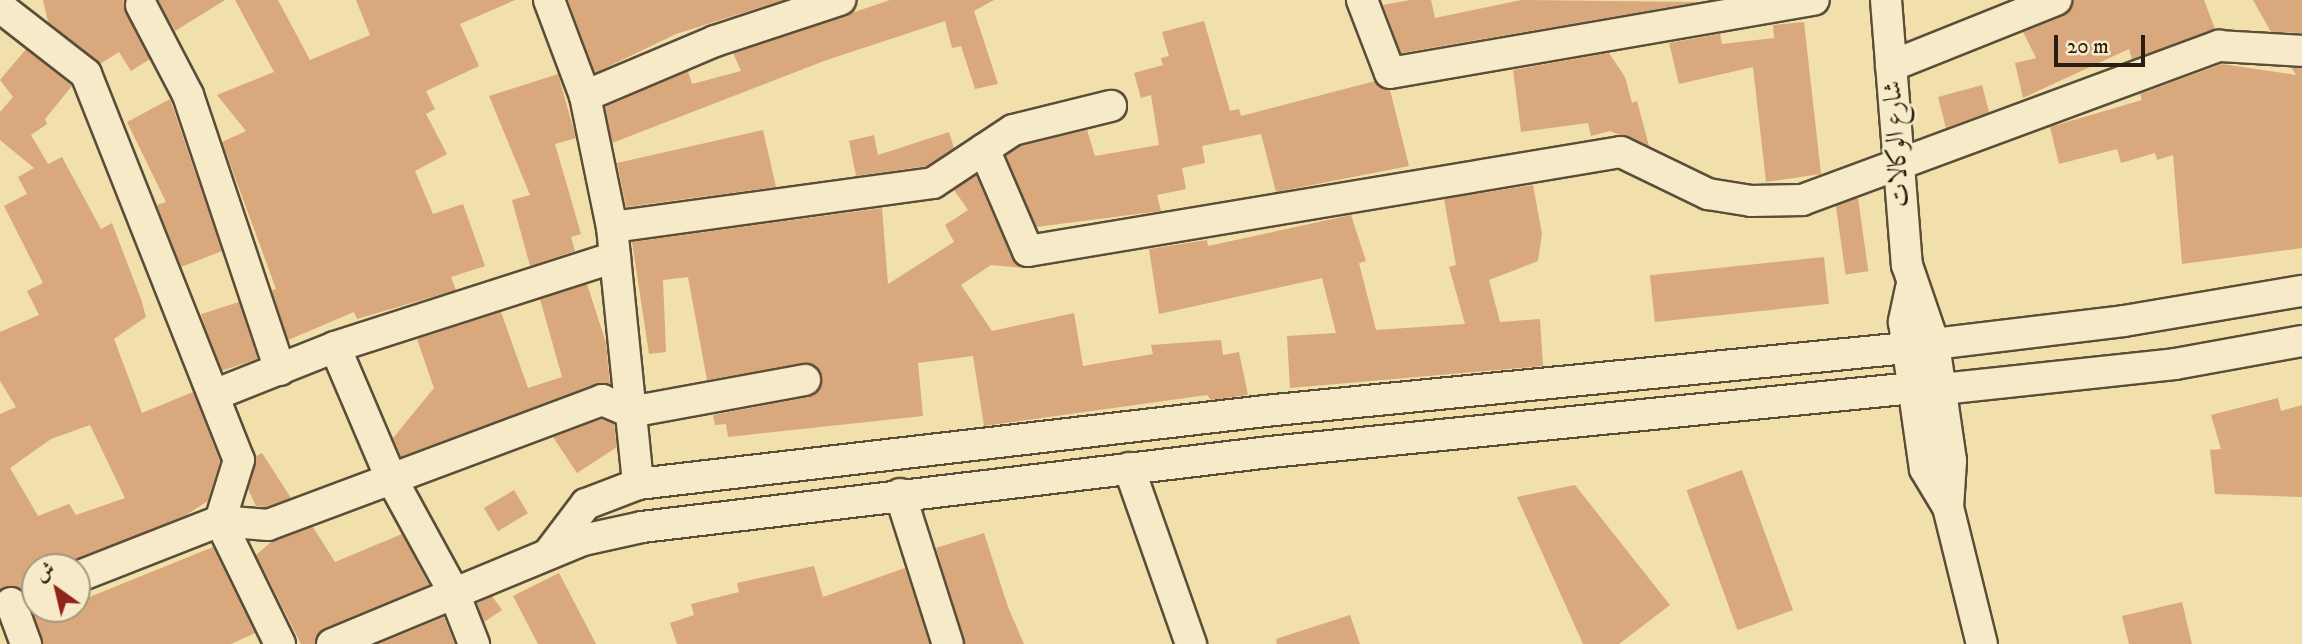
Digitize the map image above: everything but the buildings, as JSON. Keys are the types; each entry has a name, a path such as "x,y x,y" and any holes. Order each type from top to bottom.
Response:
{"street":[{"path":"549,0 585,96 612,227 638,484"},
{"path":"585,96 807,5 840,0"},
{"path":"1362,0 1390,73 1814,0"},
{"name":"شارع الوكالات","path":"1886,0 1897,164 1911,288 1928,315 1920,346 1927,388 1951,461 1948,507 1982,644"},
{"path":"1891,66 2056,0"},
{"path":"141,5 188,95 280,370"},
{"path":"0,7 86,75 239,460 219,521 280,644"},
{"path":"984,149 1028,251 1621,152 1708,194 1751,201 1802,200 2219,46 2302,51"},
{"path":"612,227 933,183 1013,130 1111,106"},
{"path":"214,395 335,347 615,257"},
{"path":"548,554 586,504 638,484 1265,411 1920,346 2124,321 2302,291"},
{"path":"332,644 548,554 642,527 900,494 1270,452 2151,367 2302,341"},
{"path":"335,347 390,476 454,593 474,644"},
{"path":"91,571 219,521 268,524 390,476 602,400 630,412 805,380"},
{"path":"1265,411 1270,452"},
{"path":"1129,468 1191,644"},
{"path":"900,494 948,644"},
{"path":"15,601 26,644"}]}
